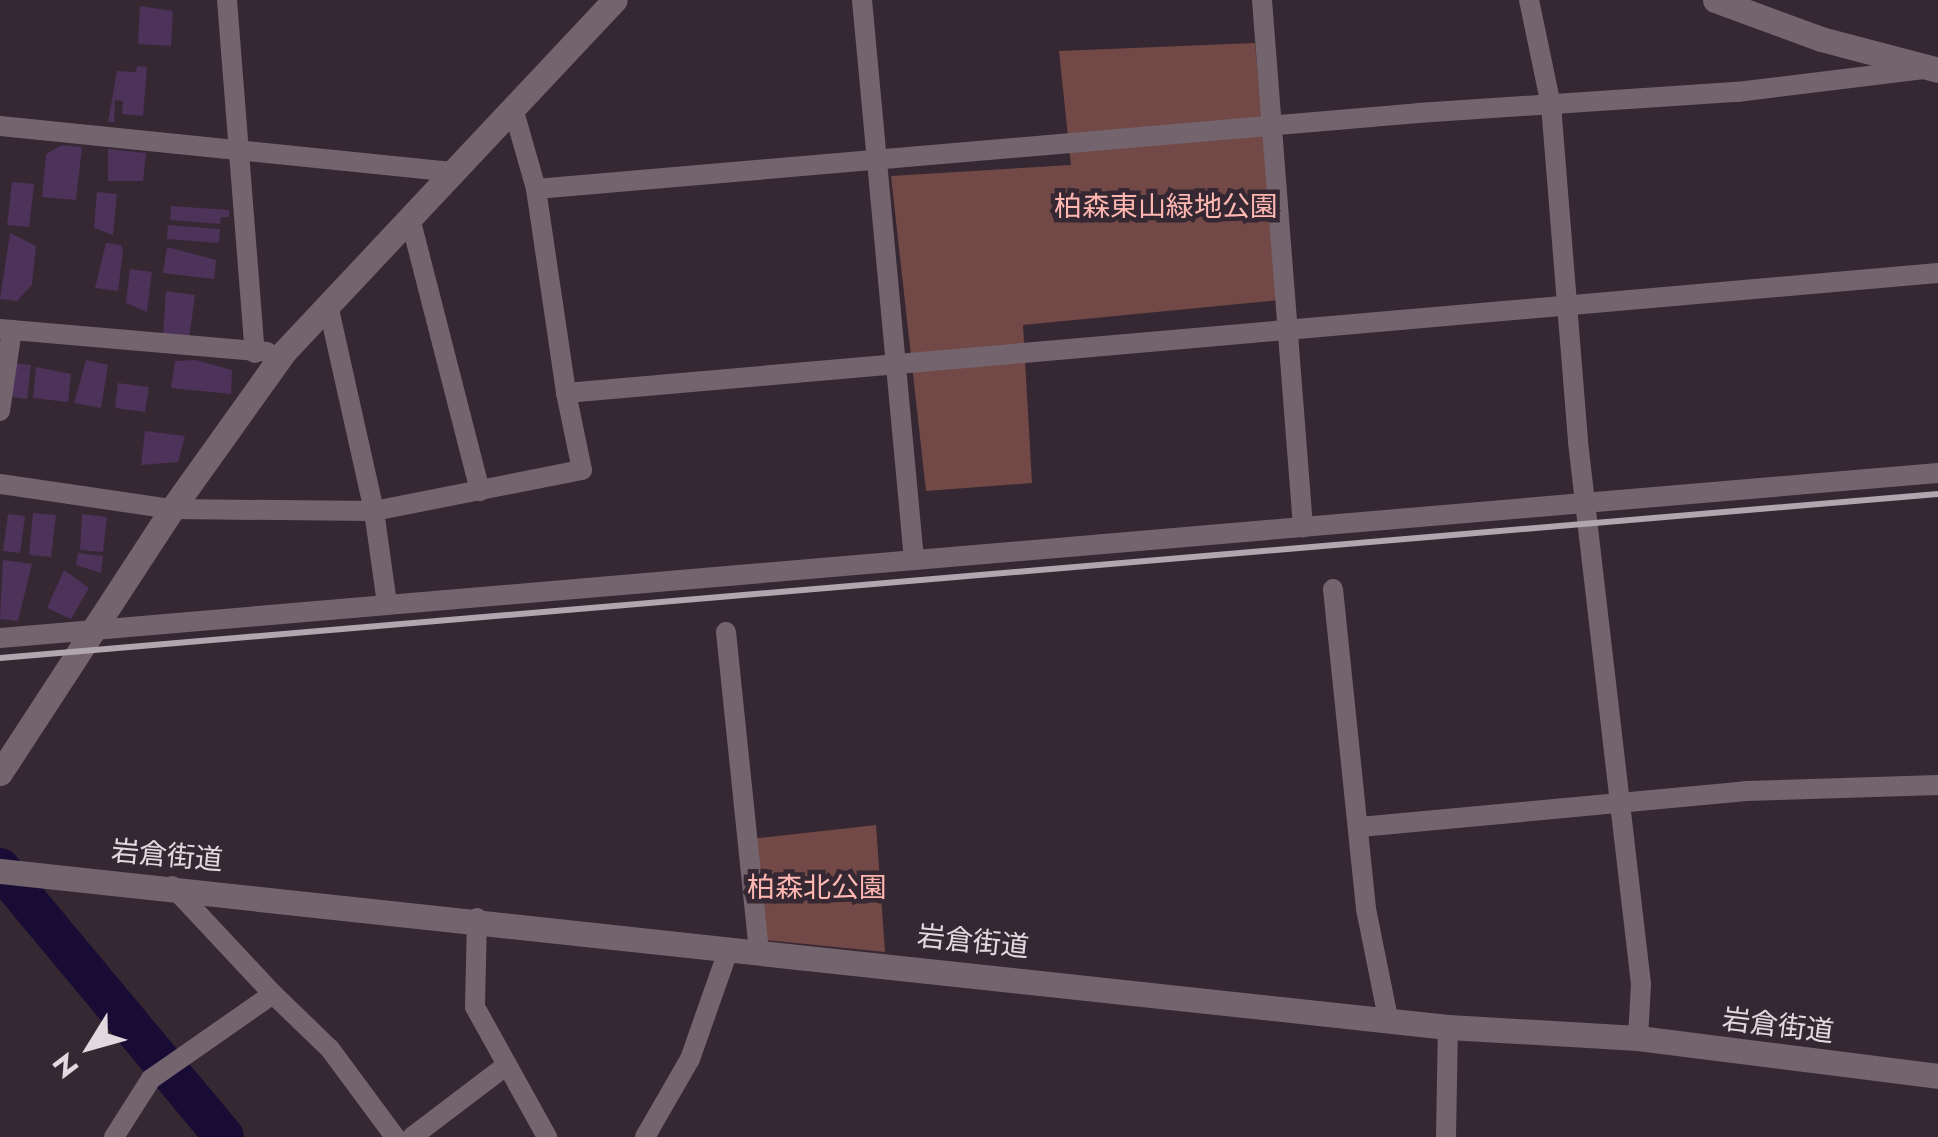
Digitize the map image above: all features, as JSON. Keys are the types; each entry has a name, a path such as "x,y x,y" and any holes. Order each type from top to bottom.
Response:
{"street":[{"path":"226,0 242,153 254,352"},
{"path":"0,773 172,508 284,352 616,0"},
{"path":"862,0 880,161 914,560"},
{"path":"1262,0 1303,527"},
{"path":"1529,0 1551,105 1586,503 1641,984 1638,1038"},
{"path":"1715,0 1821,39 1935,69"},
{"path":"536,189 1737,92 1935,69"},
{"path":"0,484 172,508 374,511 582,470 566,394 536,189 513,108"},
{"path":"0,126 452,172"},
{"path":"410,218 480,490"},
{"path":"566,394 1286,327 1938,273"},
{"path":"328,305 374,511 386,604"},
{"path":"0,412 6,329 284,352"},
{"path":"0,638 1938,473"},
{"path":"1333,589 1366,909 1388,1018"},
{"path":"726,632 758,950"},
{"path":"1360,827 1618,803 1938,784"},
{"name":"岩倉街道","path":"0,871 477,918 1448,1027 1638,1038 1938,1076"},
{"path":"172,886 330,1049 396,1137"},
{"path":"477,918 476,1007 547,1137"},
{"path":"645,1137 690,1059 729,948"},
{"path":"114,1137 151,1079 273,994"},
{"path":"1446,1137 1448,1027"},
{"path":"412,1137 508,1066"}],"green space":[{"name":"柏森東山緑地公園","path":"1255,43 1279,300 1023,325 1032,483 926,491 891,176 1071,165 1059,51"},
{"name":"柏森北公園","path":"876,825 885,952 766,940 750,839"}],"building":[{"path":"140,6 173,11 171,46 138,44"},
{"path":"137,66 147,67 143,116 122,114 123,101 115,100 114,122 108,122 117,71 136,72"},
{"path":"62,145 82,147 76,200 42,197 46,154"},
{"path":"108,149 146,153 143,181 108,181"},
{"path":"12,182 34,184 29,227 7,225"},
{"path":"97,192 117,194 113,235 94,228"},
{"path":"171,206 229,210 229,217 221,217 220,224 170,220"},
{"path":"168,225 220,229 219,243 167,239"},
{"path":"10,233 36,246 32,285 17,301 0,299"},
{"path":"106,243 121,245 123,251 118,291 95,288"},
{"path":"167,247 216,260 214,279 163,273"},
{"path":"130,269 152,272 147,312 126,303"},
{"path":"166,291 195,295 189,339 163,335"},
{"path":"86,360 108,365 101,408 74,403"},
{"path":"195,360 232,370 231,394 171,388 175,361"},
{"path":"15,363 31,365 27,399 11,397"},
{"path":"36,367 71,374 68,402 33,398"},
{"path":"118,383 149,387 145,412 115,408"},
{"path":"145,431 185,436 178,462 141,465"},
{"path":"33,513 56,515 51,557 29,555"},
{"path":"8,514 25,516 20,553 3,551"},
{"path":"82,514 107,517 103,552 80,550"},
{"path":"78,553 103,556 101,573 76,565"},
{"path":"3,560 32,564 18,621 0,619"},
{"path":"64,570 89,588 71,619 47,608"}],"waterway":[{"path":"0,868 224,1137"}],"railway":[{"path":"0,658 1938,494"}]}
